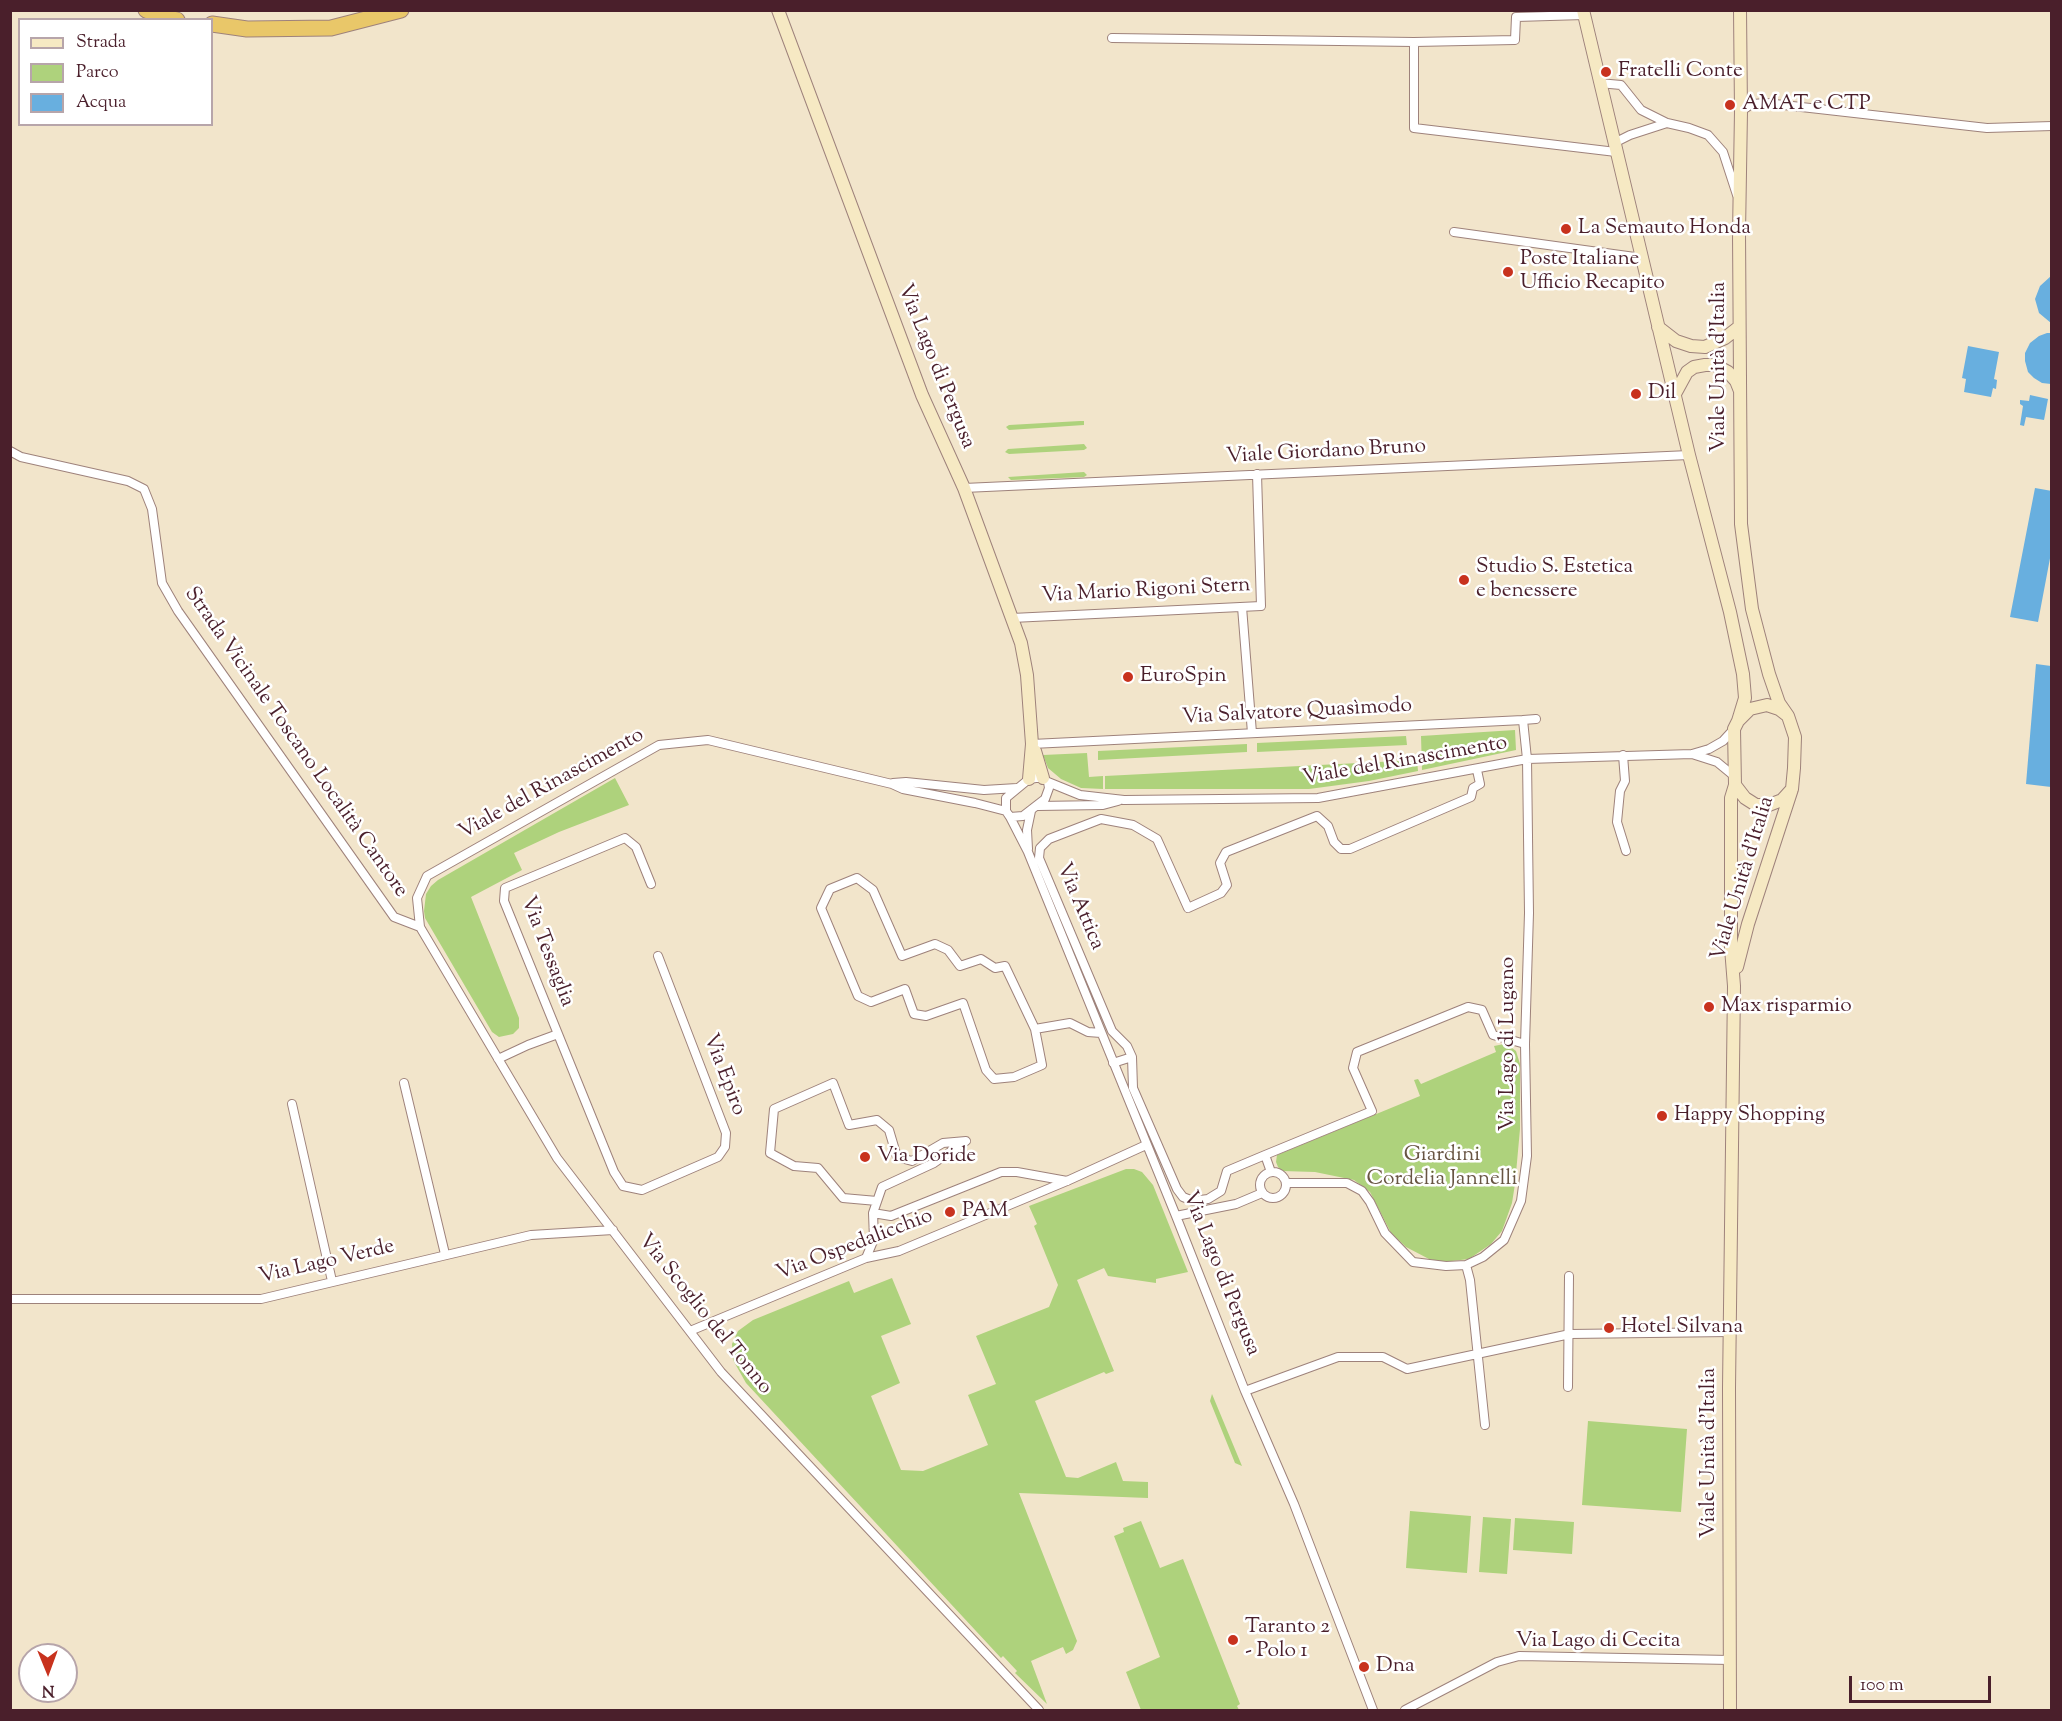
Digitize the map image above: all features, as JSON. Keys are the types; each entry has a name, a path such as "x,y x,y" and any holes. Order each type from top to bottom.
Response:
{"highway":[{"path":"146,10 166,18"},
{"path":"213,24 247,29 331,28 401,10"}],"main road":[{"name":"Via Lago di Pergusa","path":"778,10 922,395 964,488 1021,643 1027,675 1032,744 1029,779"},
{"name":"Viale Unità d'Italia","path":"1733,980 1748,924 1792,789 1795,737 1788,716 1779,703 1768,675 1752,609 1741,524 1740,10"},
{"name":"Viale Unità d'Italia","path":"1584,13 1689,455 1730,612 1743,674 1745,699 1736,725 1735,781 1731,798 1733,980 1730,1710"},
{"path":"1658,327 1676,341 1691,346 1705,347 1725,338 1739,327"},
{"path":"1675,394 1687,372 1705,365 1715,365 1728,372 1736,381 1740,392"},
{"path":"1736,725 1750,709 1767,705 1779,709 1788,716"},
{"name":"Via Lago di Pergusa","path":"1032,744 1046,780"},
{"name":"Viale Unità d'Italia","path":"1735,781 1745,798 1756,805 1769,805 1782,800 1792,789"}],"street":[{"path":"1112,38 1414,42 1515,40 1516,17 1584,13"},
{"path":"1414,42 1414,128 1615,147 1629,135 1667,123"},
{"path":"1599,83 1621,85 1641,110 1667,123 1708,135 1723,152 1739,204"},
{"path":"1741,111 1752,104 1766,103 1987,128 2052,126"},
{"path":"1454,232 1642,258"},
{"name":"Strada Vicinale Toscano Località Cantore","path":"10,451 21,457 128,482 144,489 152,509 162,583 178,611 394,917 420,927"},
{"name":"Viale Giordano Bruno","path":"964,488 1689,455"},
{"name":"Via Mario Rigoni Stern","path":"1012,618 1261,606 1257,474"},
{"path":"1242,607 1252,733"},
{"name":"Via Salvatore Quasìmodo","path":"1032,744 1536,719"},
{"path":"1523,720 1527,759"},
{"name":"Viale del Rinascimento","path":"1124,800 1318,798 1527,759 1692,754 1709,749 1723,741 1736,725"},
{"name":"Viale del Rinascimento","path":"420,927 417,898 427,876 659,745 708,740 892,784 903,789 975,803 1008,814"},
{"name":"Viale del Rinascimento","path":"1692,754 1717,762 1735,781"},
{"path":"1623,755 1625,781 1620,791 1617,822 1626,851"},
{"name":"Via Lago di Lugano","path":"1466,1265 1483,1257 1504,1240 1521,1201 1527,1156 1526,1044 1529,913 1527,759"},
{"name":"Via Attica","path":"1132,1057 1127,1046 1112,1030 1039,858 1040,848 1049,839 1101,819 1134,825 1157,839 1188,908 1221,893 1227,885 1220,862 1226,852 1317,816 1328,826 1334,843 1341,849 1350,849 1471,797 1473,788 1480,784 1477,770"},
{"path":"1046,780 1048,794 1034,809 1023,816 1008,814 1006,798 1029,779 1046,780 1053,782 1080,795 1124,800"},
{"name":"Viale del Rinascimento","path":"892,784 906,782 984,790 1017,788"},
{"path":"1034,809 1102,805 1124,800"},
{"path":"1028,852 1027,830 1034,809"},
{"name":"Via Lago di Pergusa","path":"1008,814 1028,852 1245,1391 1294,1504 1373,1710"},
{"name":"Via Tessaglia","path":"558,1034 504,901 505,888 625,838 636,847 651,885"},
{"path":"857,878 873,890 902,956 935,944 948,950 960,966 981,960 995,968 1005,966 1035,1029 1042,1065 1014,1077 994,1079 986,1070 963,1003 926,1016 914,1014 905,989 871,1002 858,996 821,908 830,889 857,878"},
{"name":"Via Scoglio del Tonno","path":"420,927 557,1158 721,1372 1039,1710"},
{"name":"Via Epiro","path":"558,1034 614,1172 623,1186 642,1190 718,1157 724,1147 726,1133 658,956"},
{"path":"1113,1063 1132,1057 1133,1088 1177,1188 1183,1197 1193,1201 1208,1199 1221,1191 1227,1172 1372,1111 1353,1068 1358,1052 1468,1007 1482,1010 1494,1035 1526,1044"},
{"path":"1035,1029 1070,1023 1088,1032 1101,1033"},
{"path":"498,1059 558,1034"},
{"path":"404,1083 446,1254"},
{"path":"866,1258 874,1239 873,1213 882,1187 934,1163 966,1141 943,1143 912,1161 897,1157 889,1130 877,1120 849,1125 833,1083 774,1109 770,1153 794,1166 818,1168 843,1198 877,1201"},
{"path":"292,1104 332,1281"},
{"name":"Via Ospedalicchio","path":"690,1331 866,1258 898,1251 1067,1181 1146,1145"},
{"path":"1265,1155 1271,1172"},
{"path":"873,1213 891,1216 1001,1172 1017,1172 1067,1181"},
{"path":"1271,1172 1282,1176 1286,1183 1284,1191 1278,1197 1269,1197 1260,1189 1261,1180 1271,1172"},
{"path":"1286,1183 1347,1183 1362,1191 1385,1233 1413,1262 1446,1266 1466,1265 1470,1280 1485,1425"},
{"path":"1176,1216 1236,1204 1262,1193"},
{"name":"Via Lago Verde","path":"10,1299 261,1299 531,1235 613,1230"},
{"path":"1569,1276 1569,1387"},
{"path":"1245,1391 1338,1357 1383,1357 1407,1369 1570,1334 1730,1332"},
{"name":"Via Lago di Cecita","path":"1405,1710 1497,1662 1519,1656 1731,1660"}],"green space":[{"path":"1084,421 1084,425 1009,430 1006,427 1009,425"},
{"path":"1084,444 1087,448 1084,450 1009,454 1005,452 1008,449"},
{"path":"1084,472 1087,475 1084,477 1011,480 1008,477"},
{"path":"1515,730 1516,750 1422,770 1421,736"},
{"path":"1406,736 1407,745 1257,752 1257,743"},
{"path":"1247,744 1247,752 1098,760 1098,751"},
{"path":"1087,753 1089,777 1103,776 1103,789 1081,788 1061,779 1048,768 1043,755"},
{"path":"1417,760 1418,771 1369,781 1309,789 1105,789 1105,776"},
{"path":"615,778 629,805 559,832 514,853 522,870 471,897 519,1018 519,1028 513,1034 499,1037 492,1032 425,918 426,894 438,880"},
{"name":"Giardini Cordelia Jannelli","path":"1504,1044 1516,1051 1520,1064 1520,1129 1512,1203 1502,1231 1491,1244 1469,1259 1443,1262 1429,1259 1406,1247 1391,1233 1370,1192 1354,1180 1315,1172 1282,1171 1278,1167 1277,1155 1420,1096 1414,1080 1418,1079 1421,1084 1496,1052 1494,1046"},
{"path":"1126,1169 1142,1172 1153,1185 1188,1272 1156,1279 1156,1283 1108,1276 1104,1268 1077,1280 1114,1371 1106,1374 1104,1372 1035,1401 1066,1477 1078,1478 1116,1462 1123,1481 1148,1482 1148,1498 1019,1493 1077,1641 1073,1650 1066,1654 1063,1647 1031,1661 1047,1704 1015,1673 1017,1671 1003,1656 1001,1658 746,1383 733,1360 732,1344 738,1331 753,1320 849,1281 854,1293 892,1278 911,1324 881,1336 900,1383 871,1396 901,1470 923,1471 988,1445 968,1395 996,1384 976,1336 1049,1307 1058,1285 1034,1226 1037,1224 1029,1206"},
{"path":"1212,1394 1242,1466 1235,1463 1210,1401"},
{"path":"1588,1421 1687,1429 1681,1512 1582,1505"},
{"path":"1410,1511 1471,1516 1467,1573 1406,1568"},
{"path":"1483,1517 1511,1519 1507,1574 1479,1572"},
{"path":"1515,1518 1574,1522 1572,1554 1513,1550"},
{"path":"1141,1521 1160,1568 1183,1559 1240,1704 1237,1706 1239,1710 1141,1710 1126,1672 1160,1657 1114,1536 1124,1532 1123,1528"}],"water":[{"path":"2051,276 2051,323 2039,313 2035,299 2040,286"},
{"path":"2051,333 2051,384 2042,383 2034,378 2028,372 2025,361 2025,353 2030,343"},
{"path":"1968,346 1999,352 1994,379 1997,380 1996,389 1993,388 1991,397 1964,392 1966,379 1962,378"},
{"path":"2030,395 2048,399 2044,420 2026,417 2024,426 2020,425 2023,406 2020,400 2029,401"},
{"path":"2035,488 2052,491 2051,553 2038,622 2010,617"},
{"path":"2036,664 2051,666 2051,787 2026,784"}],"place":[{"name":"Fratelli Conte","path":"1606,72"},
{"name":"AMAT e CTP","path":"1730,105"},
{"name":"La Semauto Honda","path":"1566,229"},
{"name":"Poste Italiane Ufficio Recapito","path":"1508,272"},
{"name":"Dil","path":"1636,394"},
{"name":"Studio S. Estetica e benessere","path":"1464,580"},
{"name":"EuroSpin","path":"1128,677"},
{"name":"Max risparmio","path":"1709,1007"},
{"name":"Happy Shopping","path":"1662,1116"},
{"name":"Via Doride","path":"865,1157"},
{"name":"PAM","path":"950,1212"},
{"name":"Hotel Silvana","path":"1609,1328"},
{"name":"Taranto 2 - Polo 1","path":"1233,1640"},
{"name":"Dna","path":"1364,1667"}]}
